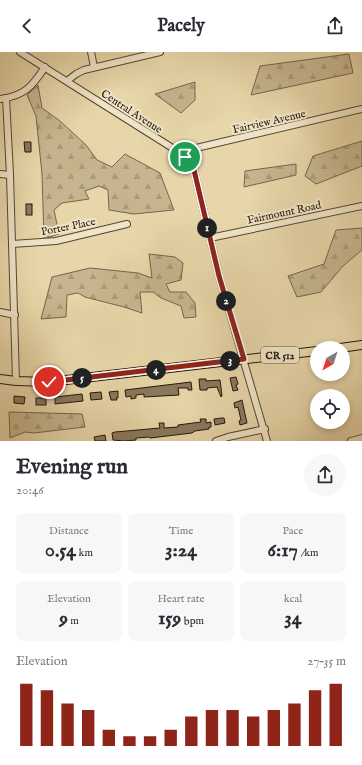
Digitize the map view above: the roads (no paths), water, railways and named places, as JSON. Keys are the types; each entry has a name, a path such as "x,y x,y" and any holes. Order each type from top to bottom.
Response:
{"main road":[{"path":"350,347 362,345"},
{"name":"CR 512","path":"0,379 49,382 310,352"}],"street":[{"name":"Central Avenue","path":"20,52 182,154 194,170 221,284 267,441"},
{"path":"91,52 94,67"},
{"path":"67,81 80,72 94,67 160,52"},
{"path":"16,381 10,175 3,99 27,91 45,67"},
{"name":"Fairview Avenue","path":"182,154 192,149 362,109"},
{"path":"0,174 10,175"},
{"name":"Fairmount Road","path":"210,238 362,206"},
{"name":"Porter Place","path":"12,244 56,241 127,224"},
{"path":"0,312 15,315"},
{"path":"216,441 264,429"},
{"path":"351,441 362,438"}]}
